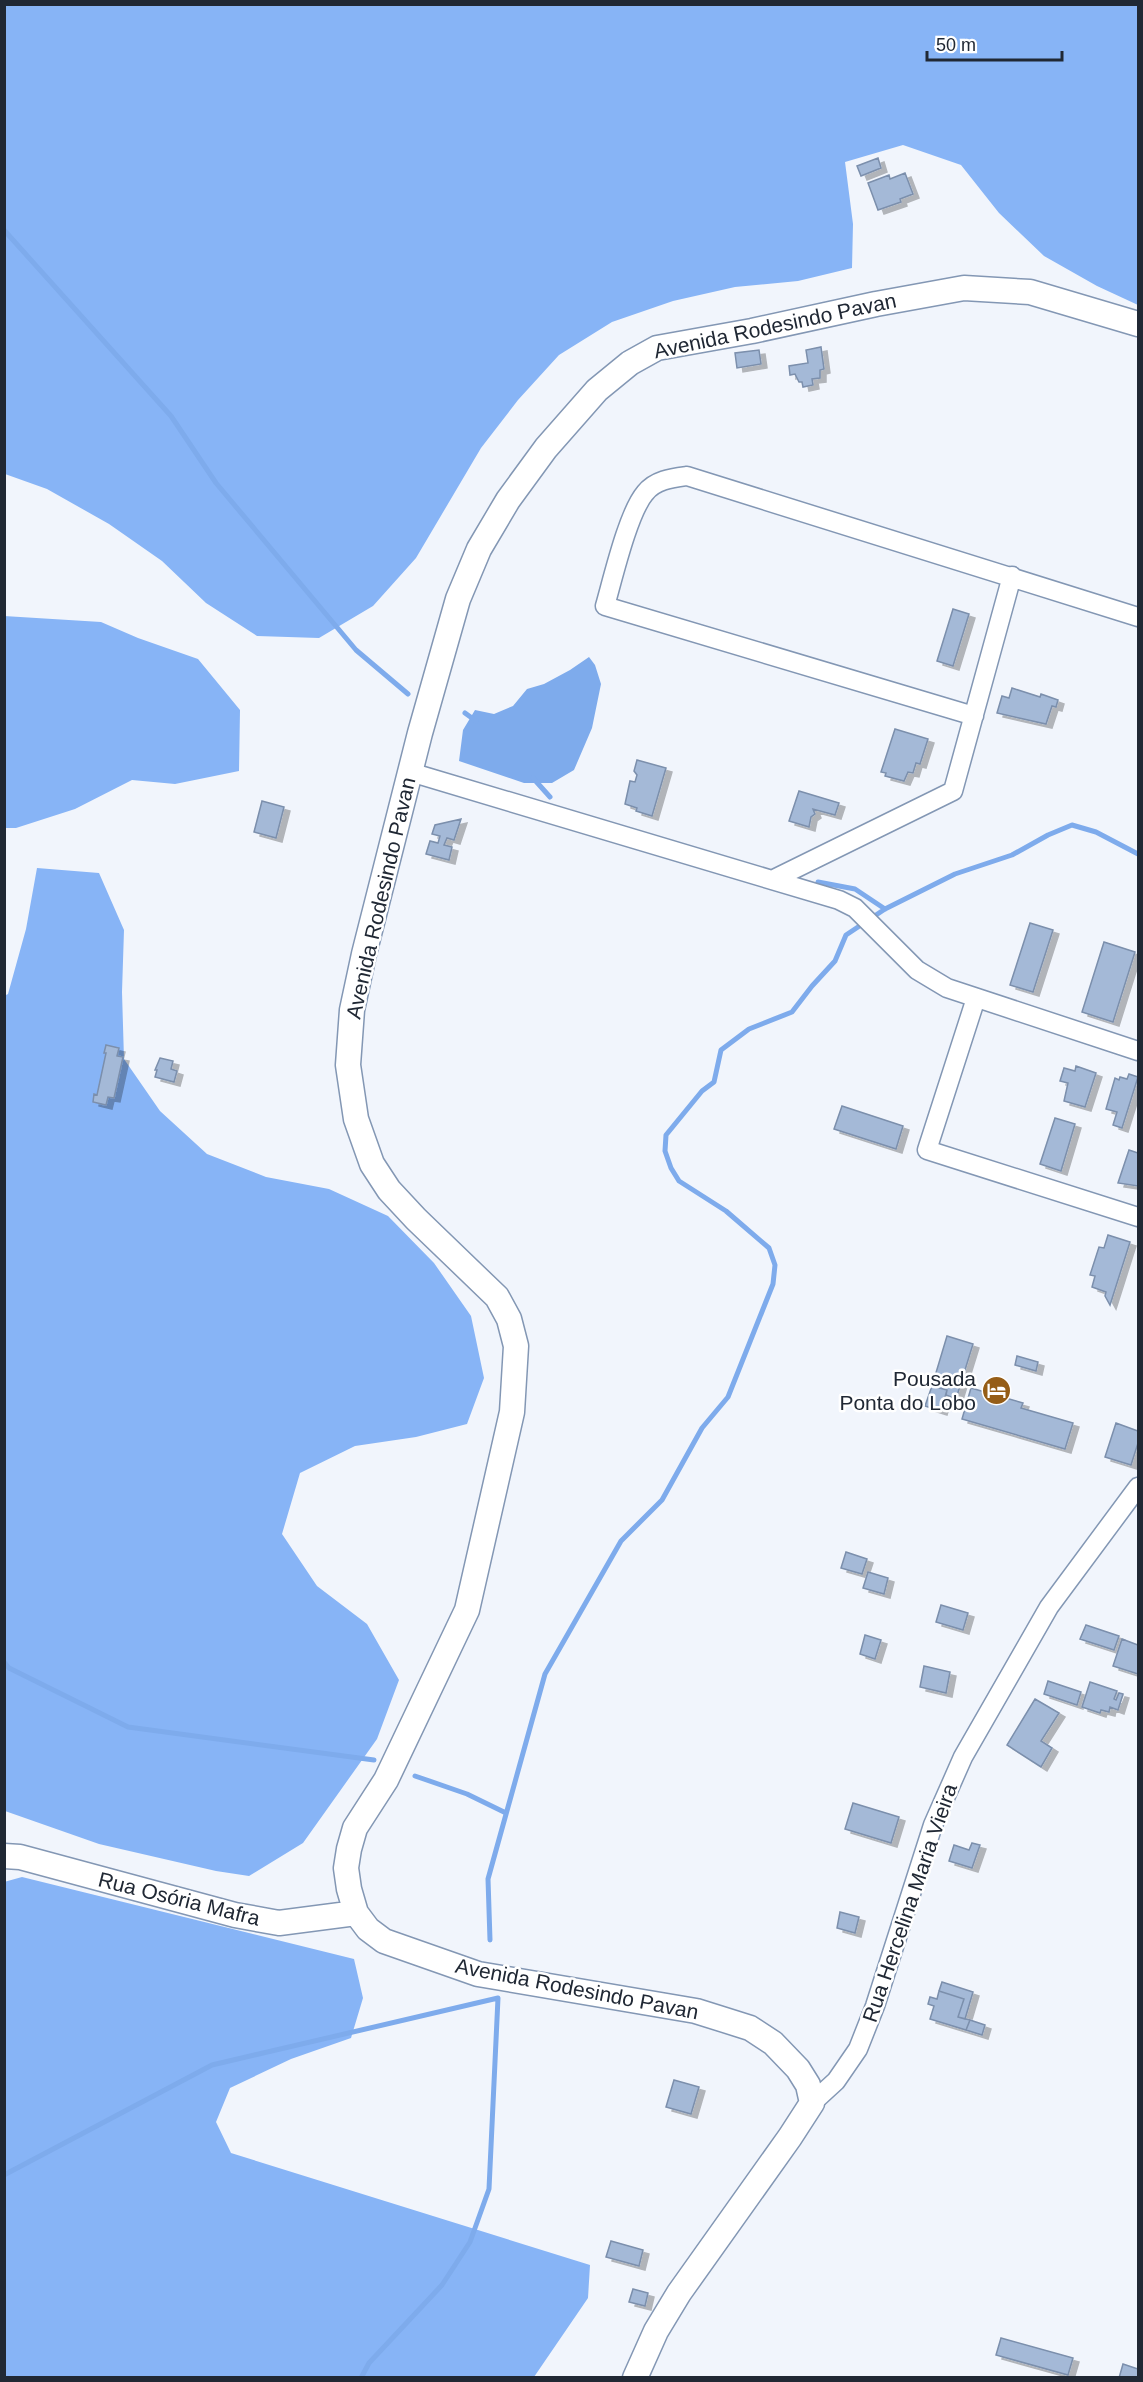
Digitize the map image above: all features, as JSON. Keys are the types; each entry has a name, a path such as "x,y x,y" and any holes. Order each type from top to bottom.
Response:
{"main road":[{"name":"Avenida Rodesindo Pavan","path":"812,2103 808,2085 798,2069 774,2043 750,2028 696,2011 478,1974 384,1941 368,1929 356,1913 346,1868 355,1828 386,1780 467,1610 512,1412 516,1346 509,1319 497,1297 416,1219 389,1190 372,1164 356,1119 348,1065 352,1010 363,954 458,599 479,549 508,500 546,448 597,390 630,363 657,348 964,288 1030,292 1138,324"},
{"name":"Rua Osória Mafra","path":"4,1856 20,1857 235,1915 279,1923 356,1913"},
{"path":"635,2378 656,2331 679,2293 812,2103"}],"street":[{"path":"974,716 604,606 635,508 646,491 665,479 687,476 1138,617"},
{"path":"772,880 953,791 1012,576"},
{"path":"409,777 477,790 839,900 855,908 917,970 947,988 1138,1052"},
{"path":"976,998 927,1150 1138,1217"},
{"name":"Rua Hercelina Maria Vieira","path":"812,2103 836,2081 858,2049 875,2006 933,1825 963,1757 1049,1607 1138,1487"}],"shaded area":[{"path":"5,4 1138,5 1138,305 1097,286 1044,256 999,213 961,165 903,145 845,162 853,224 852,268 798,281 735,287 673,301 612,322 559,355 518,400 481,448 416,558 373,606 319,638 257,636 206,603 162,561 109,524 47,489 5,474"},
{"path":"4,616 101,622 198,659 240,710 239,771 175,784 132,780 75,809 16,828 5,828"},
{"path":"589,657 595,665 601,684 592,728 574,770 552,783 524,783 459,761 463,730 475,710 494,714 513,706 527,689 544,684"},
{"path":"37,868 99,873 124,930 122,992 124,1059 160,1111 207,1154 266,1177 329,1189 388,1216 434,1263 471,1316 484,1378 467,1424 416,1437 355,1446 300,1473 282,1534 317,1586 367,1624 399,1680 377,1739 303,1843 249,1876 216,1871 99,1844 5,1811 4,996 8,994 26,929"},
{"path":"22,1877 354,1959 363,1998 351,2038 291,2059 230,2088 216,2122 231,2153 590,2265 588,2298 534,2377 5,2377 4,1882"}],"building":[{"path":"878,158 881,168 861,176 857,166"},
{"path":"905,173 913,194 900,199 901,202 878,210 868,183 889,175 890,179"},
{"path":"821,347 824,369 820,370 820,378 812,379 813,385 803,387 795,374 790,375 789,366 808,363 806,350"},
{"path":"759,350 761,364 737,368 735,353"},
{"path":"953,609 969,614 953,666 937,661"},
{"path":"1012,688 1058,700 1056,707 1052,706 1046,724 997,713 1002,696 1009,698"},
{"path":"895,729 928,739 920,764 916,763 913,773 908,772 904,781 885,776 886,773 881,772"},
{"path":"637,760 666,768 652,816 636,811 637,808 625,804 630,781 635,782 637,775 634,771"},
{"path":"799,791 839,803 835,815 813,809 815,814 811,817 809,827 789,821"},
{"path":"262,801 284,807 276,838 254,832"},
{"path":"461,819 454,840 447,838 444,845 452,847 449,860 426,854 430,841 438,843 440,836 432,834 435,825"},
{"path":"1030,923 1053,930 1033,992 1010,985"},
{"path":"1104,942 1135,952 1113,1022 1082,1012"},
{"path":"106,1045 119,1048 117,1056 123,1057 114,1098 108,1097 106,1105 93,1102 94,1094 97,1095"},
{"path":"160,1058 173,1061 171,1069 177,1071 174,1082 155,1077"},
{"path":"1076,1066 1096,1073 1085,1107 1064,1101 1068,1083 1060,1081 1064,1068 1075,1071"},
{"path":"1129,1074 1138,1077 1122,1128 1113,1125 1117,1112 1106,1109 1115,1078 1127,1079"},
{"path":"842,1106 903,1126 896,1149 834,1129"},
{"path":"1055,1118 1075,1124 1061,1171 1040,1164"},
{"path":"1129,1150 1138,1153 1138,1186 1118,1183"},
{"path":"1108,1235 1130,1242 1110,1305 1105,1296 1106,1292 1092,1287 1095,1276 1090,1275 1099,1247 1104,1248"},
{"path":"947,1336 973,1344 956,1399 946,1395 947,1390 932,1386"},
{"path":"1017,1356 1038,1362 1036,1371 1015,1365"},
{"path":"932,1386 947,1390 941,1411 925,1406"},
{"path":"971,1388 1023,1403 1021,1408 1073,1423 1065,1449 962,1419"},
{"path":"1116,1423 1138,1431 1138,1443 1131,1465 1105,1457"},
{"path":"846,1552 867,1559 862,1574 841,1568"},
{"path":"868,1572 888,1578 884,1594 863,1588"},
{"path":"941,1605 968,1613 963,1630 936,1622"},
{"path":"1086,1625 1119,1636 1114,1650 1080,1639"},
{"path":"865,1635 881,1640 875,1659 860,1654"},
{"path":"1122,1639 1138,1645 1138,1674 1113,1666"},
{"path":"924,1666 950,1672 946,1693 920,1687"},
{"path":"1048,1681 1081,1692 1077,1705 1044,1694"},
{"path":"1090,1682 1117,1691 1114,1699 1116,1700 1119,1693 1123,1694 1118,1710 1110,1707 1109,1712 1101,1710 1100,1713 1082,1707"},
{"path":"1035,1699 1059,1713 1041,1741 1052,1748 1041,1767 1007,1745"},
{"path":"853,1803 899,1817 891,1843 845,1829"},
{"path":"972,1843 980,1845 972,1868 949,1861 954,1845 969,1850"},
{"path":"840,1912 859,1917 855,1933 837,1928"},
{"path":"942,1982 973,1992 965,2019 958,2017 964,1999 939,1991"},
{"path":"939,1991 964,1999 958,2017 970,2020 966,2030 930,2019 934,2006 928,2004 930,1997 937,1999"},
{"path":"970,2020 985,2025 982,2035 966,2030"},
{"path":"674,2080 699,2087 691,2114 666,2107"},
{"path":"611,2241 643,2250 639,2266 606,2257"},
{"path":"633,2289 648,2293 645,2306 629,2302"},
{"path":"1001,2338 1073,2358 1068,2375 996,2355"},
{"path":"1123,2364 1138,2369 1138,2378 1119,2378"}],"waterway":[{"path":"4,230 171,416 216,483 356,650 408,694"},
{"path":"465,713 476,721"},
{"path":"533,778 550,797"},
{"path":"490,1940 488,1879 545,1674 621,1541 662,1500 702,1428 728,1397 773,1284 775,1265 769,1248 726,1211 679,1181 665,1151 666,1135 702,1091 714,1082 721,1050 749,1029 792,1012 835,961 846,935 885,909 955,874 1012,855 1072,825 1096,832 1138,854"},
{"path":"818,882 855,889 885,909"},
{"path":"4,1662 9,1668 128,1727 374,1760"},
{"path":"415,1776 467,1794 506,1813"},
{"path":"4,2175 212,2065 498,1998 489,2189 470,2242 442,2285 369,2363 361,2378"}],"place":[{"name":"Pousada Ponta do Lobo","path":"997,1391"}]}
